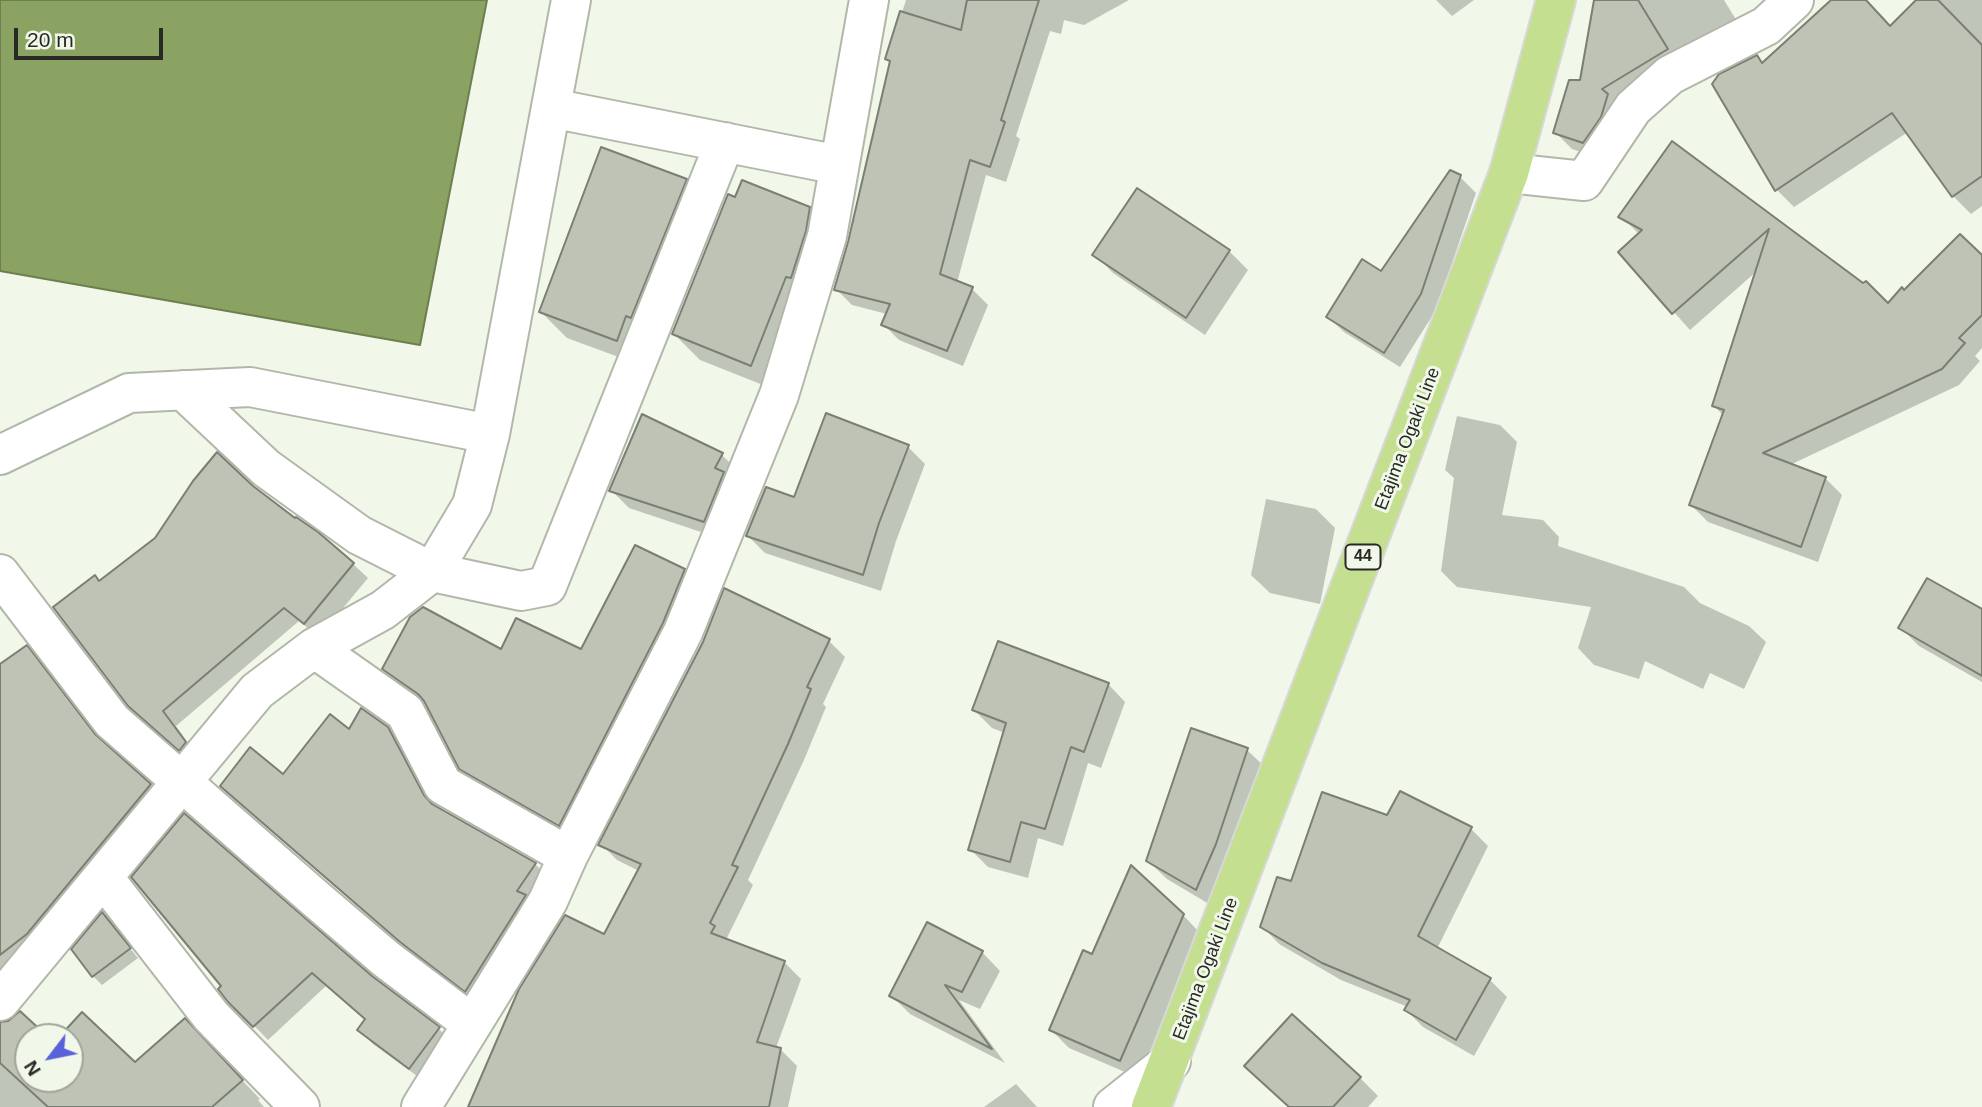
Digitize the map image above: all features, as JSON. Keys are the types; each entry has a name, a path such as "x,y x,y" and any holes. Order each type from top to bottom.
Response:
{"main road":[{"name":"Etajima Ogaki Line","path":"1152,1107 1509,173 1556,0"}],"street":[{"path":"0,1001 257,691 314,648 383,610 432,572 472,505 490,434 571,0"},
{"path":"421,1107 548,901 568,856 684,632 774,407 827,236 869,0"},
{"path":"1509,173 1584,181 1633,108 1670,75 1766,26 1794,0"},
{"path":"551,108 839,165"},
{"path":"183,390 266,468 359,536 432,572 521,590 547,586 725,142"},
{"path":"0,455 129,393 250,387 490,434"},
{"path":"0,574 112,721 327,909 472,1024"},
{"path":"314,648 405,712 443,785 568,856"},
{"path":"103,877 211,1016 300,1107"},
{"path":"1113,1107 1171,1061"}],"shaded area":[{"path":"0,0 487,0 420,345 0,271"}],"building":[{"path":"967,0 1039,0 1001,120 1005,122 990,167 970,160 940,274 973,287 947,351 881,325 890,304 834,290 848,242 890,61 885,59 900,11 961,30"},
{"path":"1594,0 1638,0 1668,49 1602,89 1608,94 1601,117 1583,143 1553,133 1569,80 1580,80"},
{"path":"1831,0 1866,0 1890,26 1916,0 1938,0 1982,45 1982,176 1952,197 1892,113 1775,191 1712,84 1719,74 1757,55 1762,63"},
{"path":"1672,141 1863,283 1866,281 1888,303 1960,234 1982,255 1982,315 1959,338 1965,343 1942,369 1763,453 1826,477 1801,547 1689,505 1724,410 1712,406 1769,229 1672,314 1618,252 1642,230 1618,217"},
{"path":"601,147 687,179 631,318 626,316 617,341 539,312"},
{"path":"1450,170 1461,175 1421,294 1384,353 1326,317 1362,259 1381,271"},
{"path":"742,180 810,207 806,231 791,278 786,277 751,366 672,334 728,194 735,197"},
{"path":"1137,188 1230,250 1186,318 1092,255"},
{"path":"826,413 909,445 879,523 863,575 746,536 766,487 794,497"},
{"path":"642,414 723,453 715,468 724,472 704,522 609,491"},
{"path":"217,452 253,486 318,532 354,563 304,624 284,608 163,711 186,742 179,751 128,706 53,607 95,575 99,581 155,538 193,481"},
{"path":"635,545 685,569 663,623 559,826 459,769 424,701 382,669 410,617 423,607 501,649 516,618 581,649"},
{"path":"1927,578 1982,609 1982,676 1898,628"},
{"path":"724,588 830,639 807,687 811,689 788,744 732,865 738,867 710,923 715,926 711,933 785,961 757,1042 781,1048 769,1107 468,1107 519,989 565,915 604,934 641,864 598,845 703,642"},
{"path":"998,641 1109,683 1084,752 1071,747 1045,829 1021,822 1010,862 968,850 1006,723 972,710"},
{"path":"27,645 95,734 151,784 27,934 0,955 0,664"},
{"path":"361,708 388,727 424,795 432,804 536,863 517,891 526,895 465,992 400,942 220,786 250,747 283,774 330,714 349,729"},
{"path":"1191,728 1248,748 1216,844 1196,890 1146,861"},
{"path":"1400,791 1472,827 1418,936 1491,978 1456,1040 1404,1010 1410,1000 1322,963 1260,927 1277,877 1291,881 1322,792 1387,815"},
{"path":"184,813 372,976 440,1027 409,1069 357,1030 365,1019 312,973 253,1027 228,1002 218,989 221,986 131,877"},
{"path":"1131,865 1184,914 1120,1061 1049,1030 1083,950 1092,954"},
{"path":"102,912 131,948 92,977 71,949"},
{"path":"927,922 983,951 962,992 945,985 992,1049 889,996"},
{"path":"20,1011 33,1023 14,1023 14,1076 0,1063 0,1022 8,1021"},
{"path":"82,1012 135,1062 185,1018 243,1080 212,1107 48,1107 33,1093 84,1093 84,1023 72,1023"},
{"path":"1292,1014 1361,1077 1333,1107 1289,1107 1244,1066"}]}
